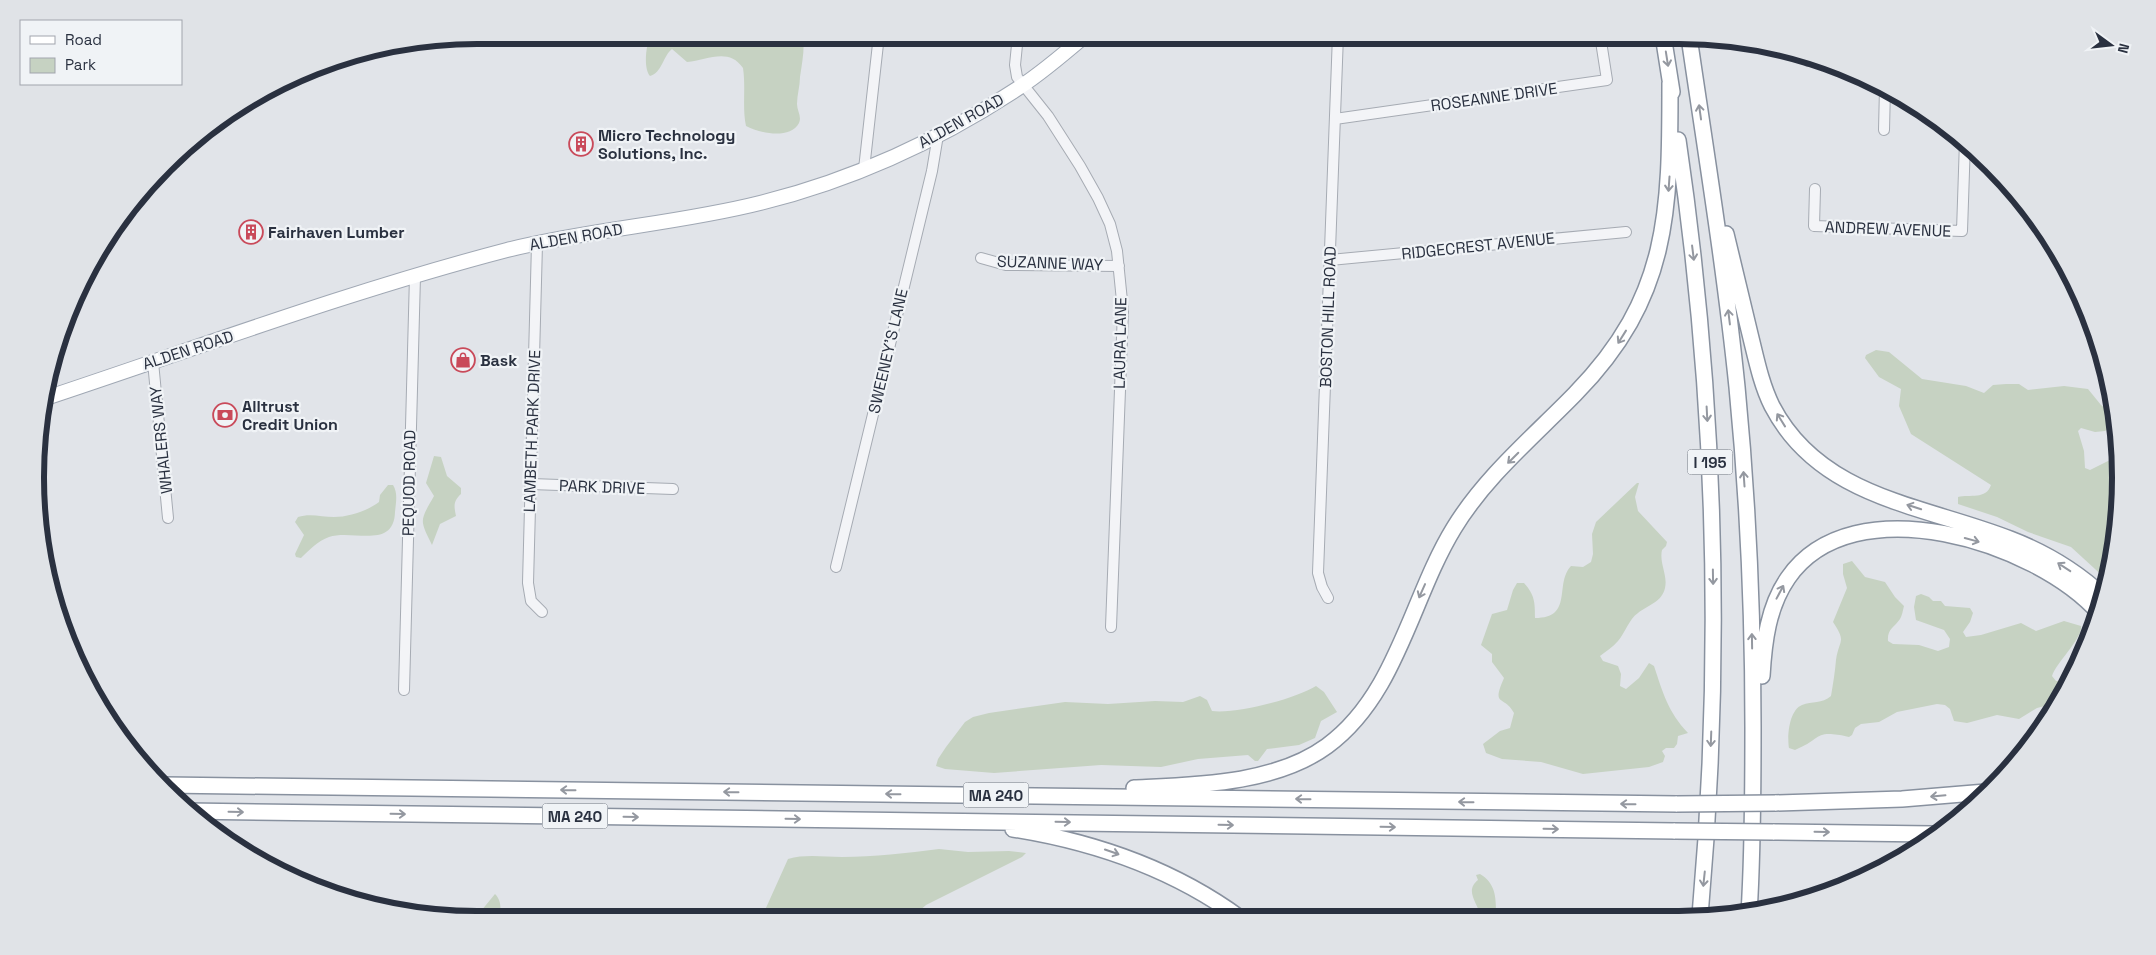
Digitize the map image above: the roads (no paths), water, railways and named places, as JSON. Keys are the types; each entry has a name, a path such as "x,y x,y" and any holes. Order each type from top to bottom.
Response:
{"highway":[{"name":"I 195","path":"1664,44 1697,295 1707,408 1712,512 1714,669 1709,812 1700,910"},
{"name":"I 195","path":"1690,44 1731,338 1743,462 1752,609 1753,777 1749,905"},
{"path":"1050,796 1258,776 1286,768 1312,755 1337,738 1357,719 1376,693 1436,562 1462,515 1494,477 1598,370 1616,347 1636,313 1653,273 1667,211 1670,162 1670,83"},
{"path":"1707,160 1764,386 1780,418 1801,446 1827,470 1850,483 1890,499 1993,532 2026,545 2067,568 2097,591"},
{"path":"1753,777 1763,653 1773,607 1794,570 1815,552 1830,543 1858,534 1898,530 1928,531 1965,538 2012,553 2038,566 2075,590 2092,606"},
{"name":"MA 240","path":"172,785 1050,796"},
{"path":"1050,796 1677,804 1902,799 1976,793"},
{"name":"MA 240","path":"200,811 962,821"},
{"path":"962,821 1925,834"},
{"path":"962,821 1046,835 1082,843 1124,856 1190,886 1229,911"}],"main road":[{"name":"ALDEN ROAD","path":"51,396 414,276 511,249 691,217 759,203 814,188 893,158 938,135 1022,86 1075,44"}],"street":[{"path":"864,169 877,44"},
{"path":"1017,44 1015,65 1017,77 1022,86"},
{"name":"BOSTON HILL ROAD","path":"1328,598 1322,588 1318,573 1338,44"},
{"name":"ROSEANNE DRIVE","path":"1335,119 1607,80 1601,44"},
{"name":"LAURA LANE","path":"1022,86 1048,116 1098,198 1110,224 1119,266 1123,311 1111,627"},
{"path":"1884,130 1885,96"},
{"name":"SWEENEY'S LANE","path":"836,567 932,171 938,135"},
{"name":"ANDREW AVENUE","path":"1815,189 1814,226 1962,231 1965,152"},
{"name":"RIDGECREST AVENUE","path":"1330,260 1626,232"},
{"name":"LAMBETH PARK DRIVE","path":"537,244 528,590 531,602 542,612"},
{"name":"SUZANNE WAY","path":"981,258 1006,265 1119,266"},
{"name":"PEQUOD ROAD","path":"404,690 414,276"},
{"name":"WHALERS WAY","path":"152,362 168,518"},
{"name":"PARK DRIVE","path":"531,484 673,489"}],"place":[{"name":"Micro Technology Solutions, Inc.","path":"581,144"},
{"name":"Fairhaven Lumber","path":"251,232"},
{"name":"Bask","path":"463,360"},
{"name":"Alltrust Credit Union","path":"225,415"}]}
